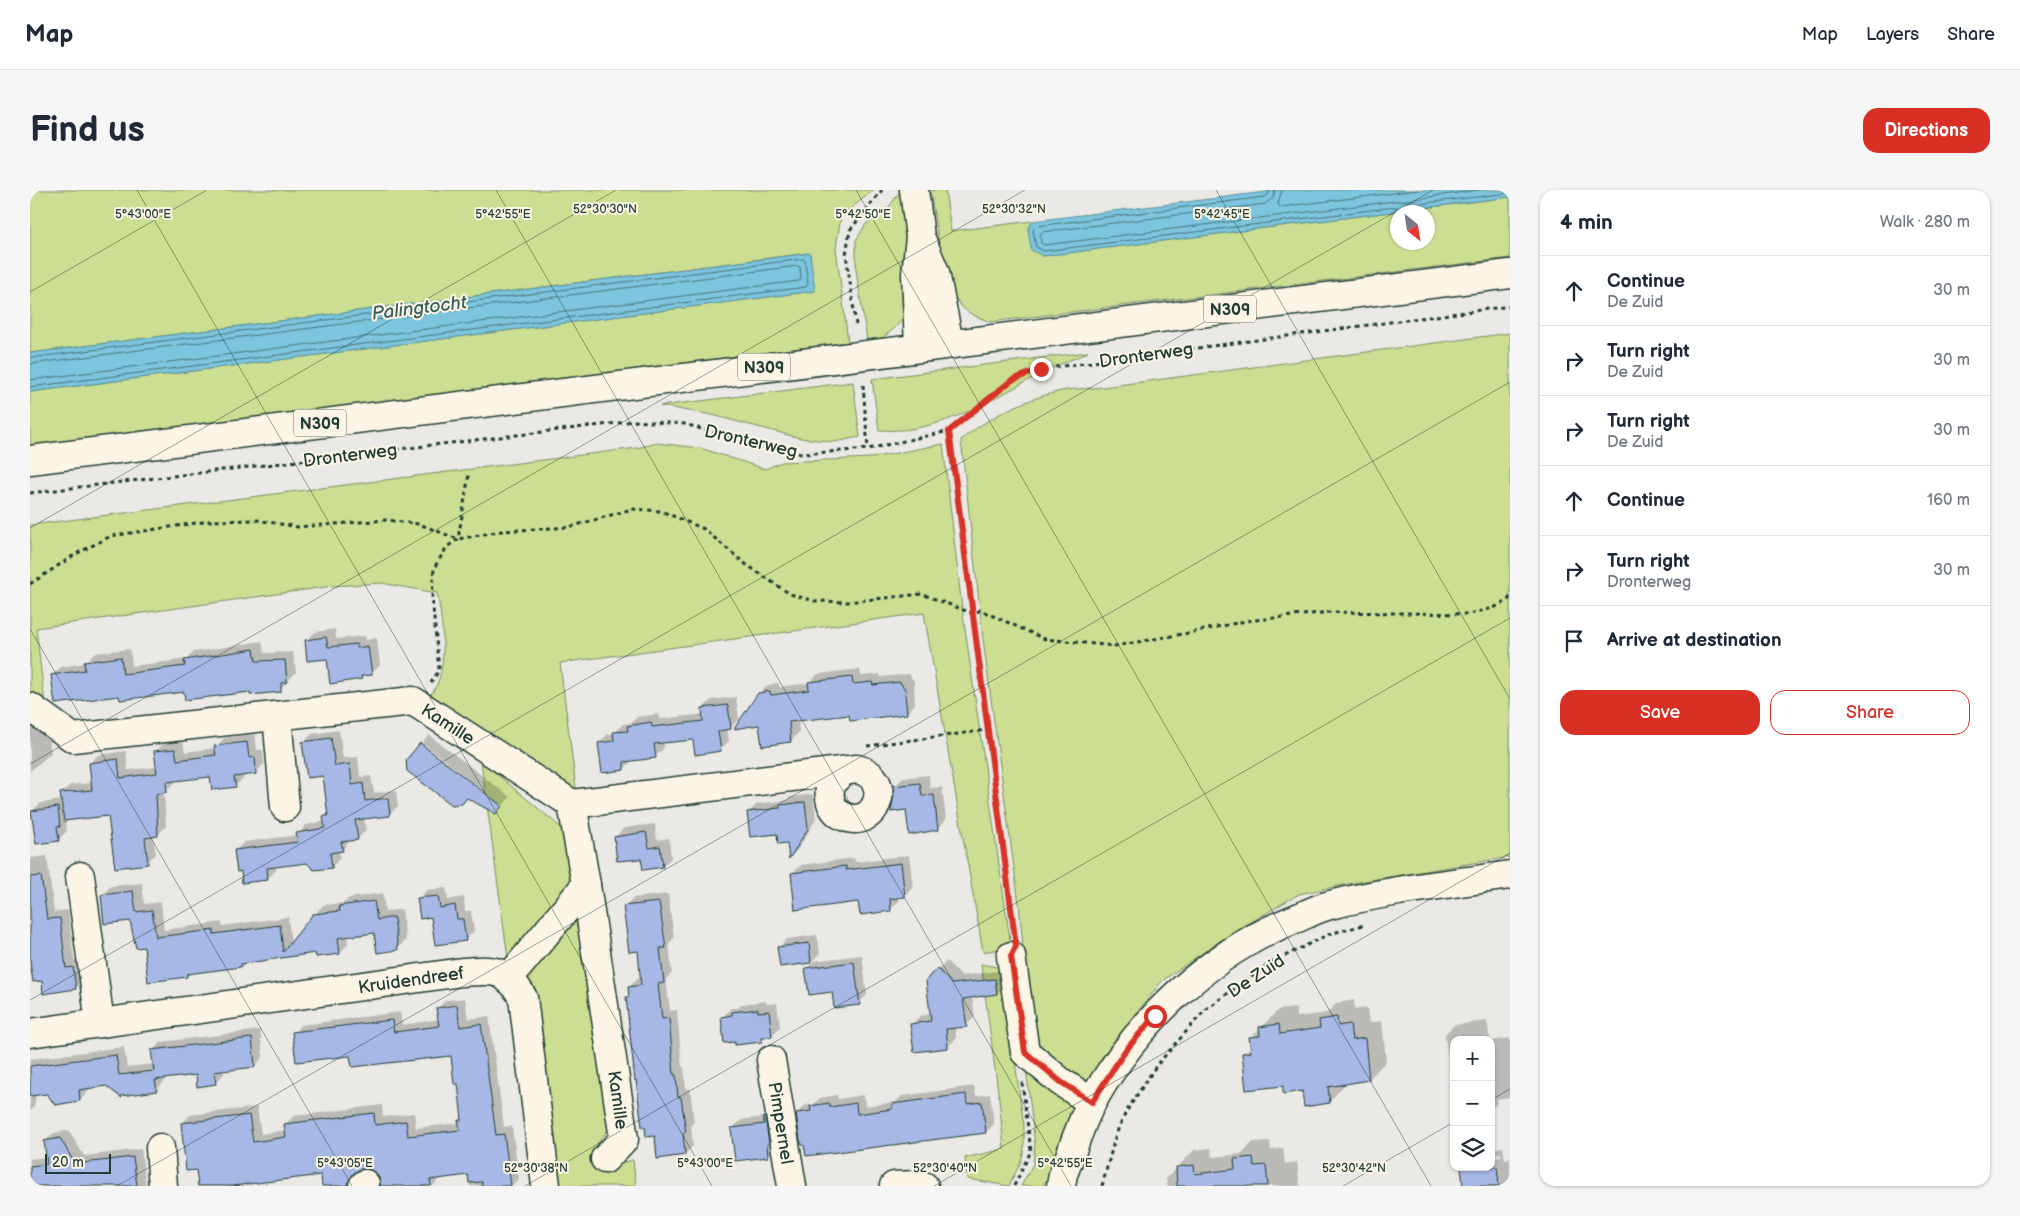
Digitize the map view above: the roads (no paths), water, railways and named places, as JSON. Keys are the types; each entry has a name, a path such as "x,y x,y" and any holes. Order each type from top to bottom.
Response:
{"street":[{"path":"914,190 920,237 916,274 918,347"},
{"path":"920,237 936,272 950,343"},
{"name":"Dronterweg","path":"30,460 1510,274"},
{"name":"Kamille","path":"30,707 73,738 412,701 572,804 624,1139 604,1159"},
{"path":"277,716 285,807"},
{"path":"572,804 843,772"},
{"name":"De Zuid","path":"1061,1186 1063,1174 1092,1102 1125,1051 1155,1016 1197,975 1242,945 1275,927 1328,905 1403,890 1510,875"},
{"path":"80,876 100,1023"},
{"path":"546,1186 523,998 516,986 508,979 586,885"},
{"path":"1011,956 1025,1052 1061,1082 1092,1102"},
{"name":"Kruidendreef","path":"30,1032 462,972 493,970 508,979"},
{"name":"Pimpernel","path":"771,1060 792,1186"},
{"path":"160,1148 163,1186"},
{"path":"894,1186 917,1184 924,1186"}],"water":[{"path":"1282,190 1510,190 1510,197 1435,206 1390,205 1390,212 1043,256 1031,250 1028,228 1033,221"},
{"name":"Palingtocht","path":"810,253 815,291 30,392 30,353"}]}
